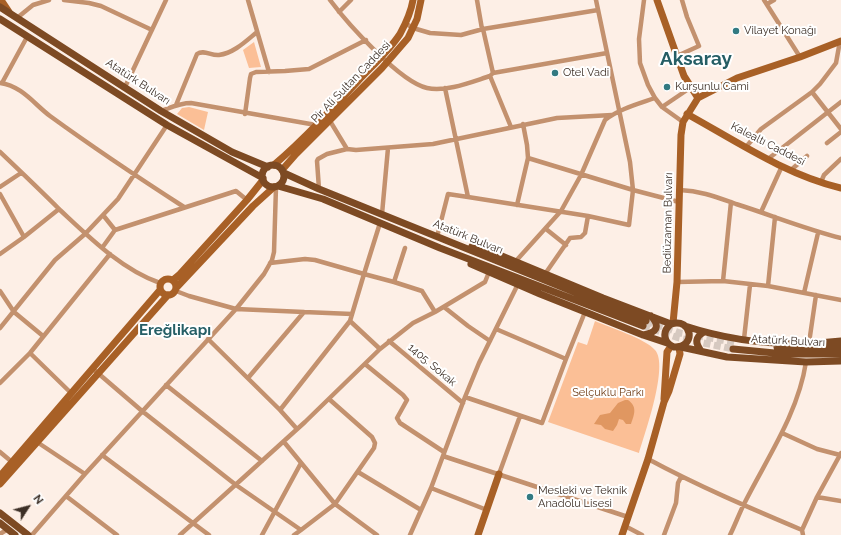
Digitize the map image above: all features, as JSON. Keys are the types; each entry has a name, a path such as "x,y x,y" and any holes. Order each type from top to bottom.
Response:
{"main road":[{"path":"1,0 9,12"},
{"path":"276,187 268,186 263,179 263,173 318,128 381,56 400,34 412,10 413,0"},
{"name":"Pir Ali Sultan Caddesi","path":"327,118 387,62 408,38 417,19 421,0"},
{"path":"658,1 684,76 690,88 698,98"},
{"name":"Atatürk Bulvarı","path":"0,7 161,111 232,152 271,166"},
{"name":"Atatürk Bulvarı","path":"0,19 168,125 263,179"},
{"path":"683,122 698,98 737,78 800,57 841,41"},
{"name":"Kalealtı Caddesi","path":"687,114 782,166 821,182 841,188"},
{"name":"Bediüzaman Bulvarı","path":"672,324 677,282 681,135 683,122"},
{"name":"Pir Ali Sultan Caddesi","path":"283,171 318,128"},
{"path":"0,484 168,295 176,289 253,206 283,182 283,171 279,167 271,166"},
{"name":"Atatürk Bulvarı","path":"283,171 319,189 646,321"},
{"path":"173,280 247,200 263,179"},
{"name":"Atatürk Bulvarı","path":"276,187 323,199 440,248 646,321"},
{"path":"444,240 485,249 604,298 646,321 656,323 656,329 652,334 643,335"},
{"path":"440,248 489,272 669,345 727,357 806,362 841,361"},
{"path":"0,476 160,287 164,279 170,278 173,280 176,283 176,289"},
{"path":"160,287 163,294 168,295"},
{"path":"646,321 681,324 704,332 744,339 809,343 841,341"},
{"path":"664,402 667,352 669,345 664,337 666,329 672,324"},
{"path":"680,347 686,343 689,337 685,326"},
{"path":"701,351 697,346 696,340 699,335 704,332"},
{"name":"Atatürk Bulvarı","path":"841,347 802,348 734,346 784,354 841,354"},
{"path":"622,535 648,459 664,402 680,354 680,347"},
{"path":"478,535 499,474"},
{"path":"0,513 28,535"},
{"path":"0,523 16,535"}],"street":[{"path":"17,18 33,4 49,0"},
{"path":"64,0 89,1 152,30"},
{"path":"125,87 166,0"},
{"path":"248,0 269,72"},
{"path":"330,0 339,12 387,62 416,83 426,88 445,88 491,75 607,53"},
{"path":"339,12 350,0"},
{"path":"477,0 491,75 511,127"},
{"path":"437,237 448,194 588,216 629,225 633,190 630,162 596,0"},
{"path":"644,0 639,38 640,62 648,85 655,98 662,107 683,122"},
{"path":"677,56 699,46 682,0"},
{"path":"774,0 766,2 800,57"},
{"path":"405,23 413,28 430,33 461,35 483,29 598,10"},
{"path":"176,105 197,54 203,52 217,56 226,53 236,48 257,32"},
{"path":"27,37 1,83 22,91 49,115 184,207"},
{"path":"245,114 251,74 256,72 309,69 366,40"},
{"path":"746,147 761,129 812,92 820,84 836,63 841,41"},
{"path":"445,88 468,197"},
{"path":"662,107 690,88"},
{"path":"812,92 841,129"},
{"path":"515,262 561,212 581,175 605,120 612,115 655,98"},
{"path":"768,159 841,102"},
{"path":"161,111 176,105 191,103 318,128"},
{"path":"319,189 317,162 318,159 327,154 347,149 388,148 433,144 557,118 612,115"},
{"path":"327,118 347,149"},
{"path":"517,205 528,158 523,124"},
{"path":"0,328 55,260 85,234 118,199 168,125"},
{"path":"827,143 841,132"},
{"path":"382,214 388,148"},
{"path":"0,152 85,234 110,254 160,287"},
{"path":"792,170 807,156"},
{"path":"528,158 581,175 679,202"},
{"path":"821,182 824,175 841,159"},
{"path":"761,212 782,166"},
{"path":"0,188 22,173"},
{"path":"32,535 102,455 236,308 264,274 274,252 276,187"},
{"path":"680,190 695,190 818,233 841,238"},
{"path":"102,248 115,230 184,207 236,191 247,200"},
{"path":"0,194 24,237"},
{"path":"723,281 731,202"},
{"path":"0,254 59,209"},
{"path":"103,215 115,230"},
{"path":"545,274 570,238 581,236 585,233 588,216"},
{"path":"768,286 775,217"},
{"path":"280,410 350,321 380,223"},
{"path":"546,229 566,245"},
{"path":"804,293 818,233"},
{"path":"394,282 405,248"},
{"path":"0,383 30,353 110,254"},
{"path":"270,263 305,259 315,260 394,282 422,292 436,312"},
{"path":"180,535 284,442 380,349 413,323 436,312 485,282 489,272"},
{"path":"677,282 723,281 768,286 841,300"},
{"path":"410,535 431,488 462,403 518,284"},
{"path":"744,339 750,285"},
{"path":"176,289 189,296 236,308 352,314"},
{"path":"0,291 14,312 43,336"},
{"path":"809,343 816,295"},
{"path":"444,307 490,341"},
{"path":"248,378 304,312"},
{"path":"465,397 542,423 585,312"},
{"path":"350,321 380,349"},
{"path":"496,329 566,358"},
{"path":"208,339 280,410 297,429"},
{"name":"1405. Sokak","path":"390,342 462,403"},
{"path":"30,353 71,393"},
{"path":"730,535 743,505 782,433 799,392 806,362"},
{"path":"365,364 407,400 397,418 400,423 443,454 628,517"},
{"path":"92,368 142,411 236,485 300,530"},
{"path":"166,385 262,461"},
{"path":"294,535 335,504 374,448 375,443 372,437 329,398"},
{"path":"499,474 520,416"},
{"path":"648,459 681,477 803,532 817,497 841,454 817,449 782,433"},
{"path":"37,442 85,474"},
{"path":"284,442 335,504 376,535"},
{"path":"0,452 12,462"},
{"path":"102,455 209,535"},
{"path":"262,535 301,463"},
{"path":"358,472 421,510"},
{"path":"664,535 676,503 676,490 681,477"},
{"path":"431,488 487,510"},
{"path":"66,496 117,535"},
{"path":"817,497 841,501"},
{"path":"625,526 642,535"},
{"path":"0,534 8,529"}],"green space":[{"path":"254,42 261,67 249,68 243,50"},
{"path":"189,107 208,112 204,130 177,114 182,108"},
{"name":"Selçuklu Parkı","path":"595,321 644,342 655,350 659,358 658,384 639,453 548,422 578,342 587,345"}],"shaded area":[{"path":"628,400 634,408 631,424 626,424 623,420 619,419 613,431 605,429 601,425 594,424 600,415 610,413 618,403"}],"tunnel":[{"path":"646,321 680,333 735,342"},
{"path":"643,326 679,338 733,349"}],"place":[{"name":"Vilayet Konağı","path":"736,31"},
{"name":"Otel Vadi","path":"555,73"},
{"name":"Kurşunlu Cami","path":"667,87"},
{"name":"Mesleki ve Teknik Anadolu Lisesi","path":"530,497"}],"district":[{"name":"Aksaray","path":"696,59"},
{"name":"Ereğlikapı","path":"175,330"}]}
